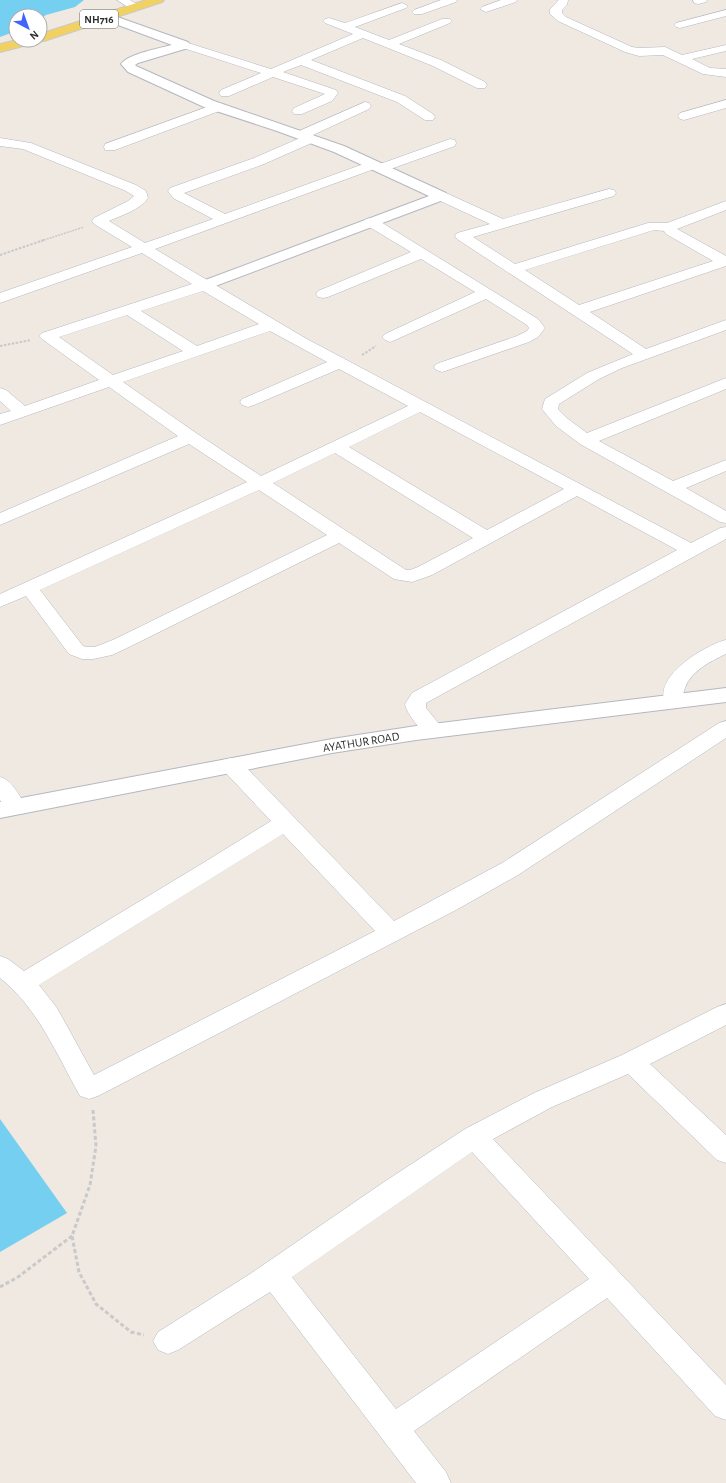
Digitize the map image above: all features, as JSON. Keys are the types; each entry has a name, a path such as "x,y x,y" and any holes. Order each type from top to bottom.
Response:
{"main road":[{"name":"NH716","path":"48,35 158,0"}],"street":[{"path":"122,0 135,7"},
{"path":"418,12 449,0"},
{"path":"486,9 512,0"},
{"path":"562,0 563,3 556,9 556,14 562,19 629,50 639,52 665,51 683,58 707,71 726,73"},
{"path":"345,27 402,6"},
{"path":"680,25 726,13"},
{"path":"106,17 184,45 332,93 328,98 298,112"},
{"path":"329,21 437,63 481,85"},
{"path":"390,44 446,21"},
{"path":"225,93 363,34"},
{"path":"184,45 134,60 127,64 132,69 153,79 218,107 306,137 377,166 502,224"},
{"path":"683,58 726,48"},
{"path":"300,60 401,99 428,117"},
{"path":"684,116 726,104"},
{"path":"224,220 178,195 175,191 259,161 365,106"},
{"path":"110,147 218,107"},
{"path":"0,142 26,146 131,188 141,194 141,198 133,204 99,221"},
{"path":"0,298 377,166 450,143"},
{"path":"609,193 462,236 644,354"},
{"path":"47,336 205,285 441,196"},
{"path":"514,270 653,226 671,227 674,224 726,205"},
{"path":"99,221 272,326 338,363 691,550"},
{"path":"371,222 533,322 537,328 533,334 517,342 442,367"},
{"path":"671,227 669,228 671,231 726,262"},
{"path":"323,294 422,253"},
{"path":"578,311 726,262"},
{"path":"390,337 486,292"},
{"path":"129,310 195,352"},
{"path":"726,325 644,354 593,376 551,402 550,409 555,418 586,440 726,518"},
{"path":"0,420 272,326"},
{"path":"47,336 190,437 401,576 412,576 425,571 577,489"},
{"path":"248,402 338,363"},
{"path":"586,440 726,383"},
{"path":"0,393 22,412"},
{"path":"0,601 259,483 420,406"},
{"path":"2,516 190,437"},
{"path":"336,446 486,538"},
{"path":"672,488 726,465"},
{"path":"434,731 416,710 415,704 419,698 726,532"},
{"path":"29,588 76,650 82,653 90,654 122,643 339,536"},
{"path":"674,702 674,689 694,664 726,646"},
{"name":"AYATHUR ROAD","path":"7,808 332,746 434,731 726,695"},
{"path":"0,965 23,983 48,1015 88,1089 448,904 510,869 724,732"},
{"path":"231,765 391,933"},
{"path":"0,784 7,808"},
{"path":"23,983 205,873 285,822"},
{"path":"168,1341 273,1274 474,1137 504,1120 631,1062 726,1014"},
{"path":"631,1062 726,1152"},
{"path":"474,1137 726,1406"},
{"path":"273,1274 435,1483"},
{"path":"393,1428 609,1281"}],"path":[{"path":"0,255 65,234 99,221"},
{"path":"0,346 47,336"},
{"path":"338,363 370,352 390,337"},
{"path":"88,1089 94,1119 96,1146 90,1185 72,1236 79,1272 96,1304 131,1332 168,1341"},
{"path":"0,1287 18,1276 72,1236"}],"water":[{"path":"0,0 84,0 75,7 48,14 48,8 8,8 8,34 0,37"},
{"path":"0,1119 67,1213 0,1252"}]}
